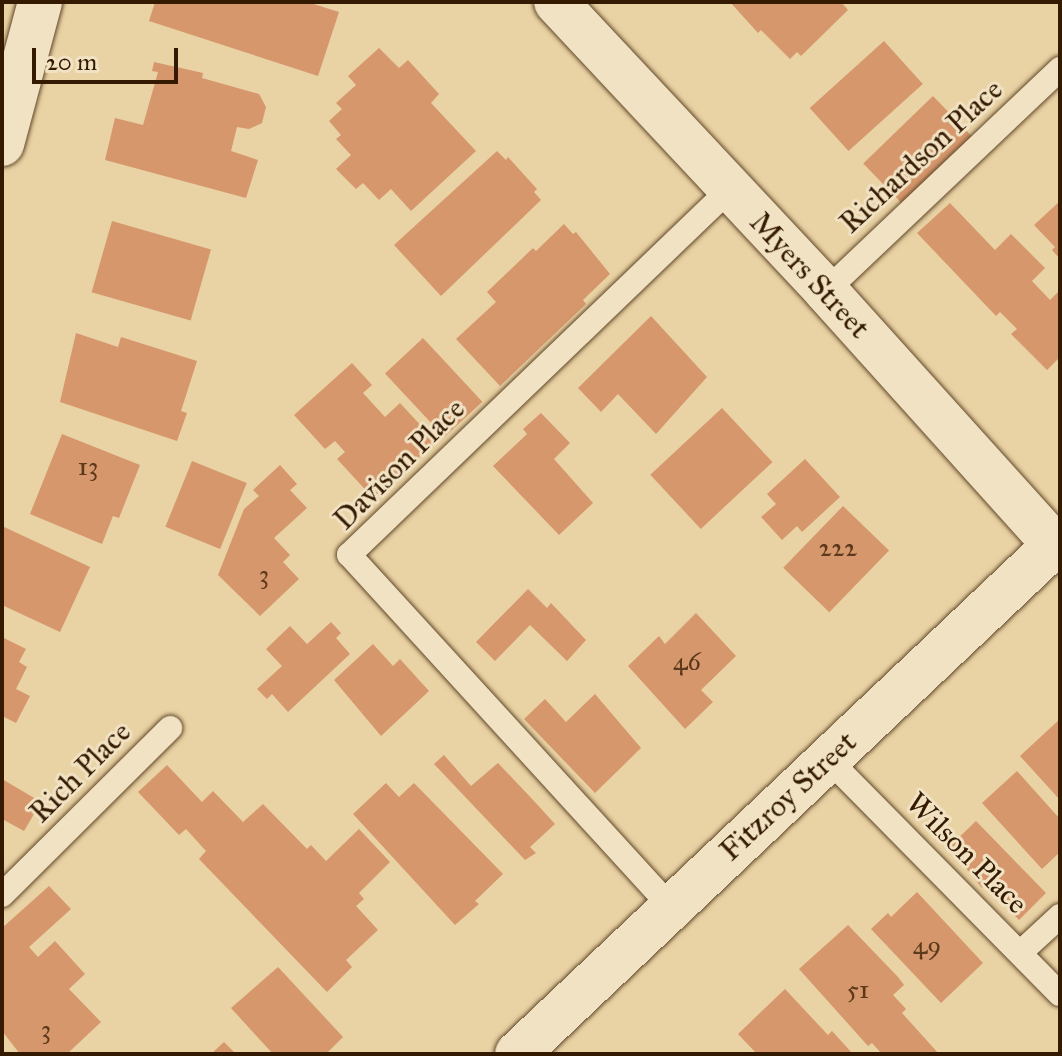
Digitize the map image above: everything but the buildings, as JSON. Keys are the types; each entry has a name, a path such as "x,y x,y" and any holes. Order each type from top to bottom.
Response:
{"street":[{"path":"2,144 40,2"},
{"name":"Myers Street","path":"556,2 826,291 1058,546"},
{"name":"Fitzroy Street","path":"517,1054 670,906 1058,546"}],"lane":[{"name":"Richardson Place","path":"826,291 1060,69"},
{"name":"Davison Place","path":"670,906 349,555 730,189"},
{"name":"Rich Place","path":"2,895 170,728"},
{"name":"Wilson Place","path":"828,759 1060,994"},
{"path":"1021,952 1060,916"}]}
